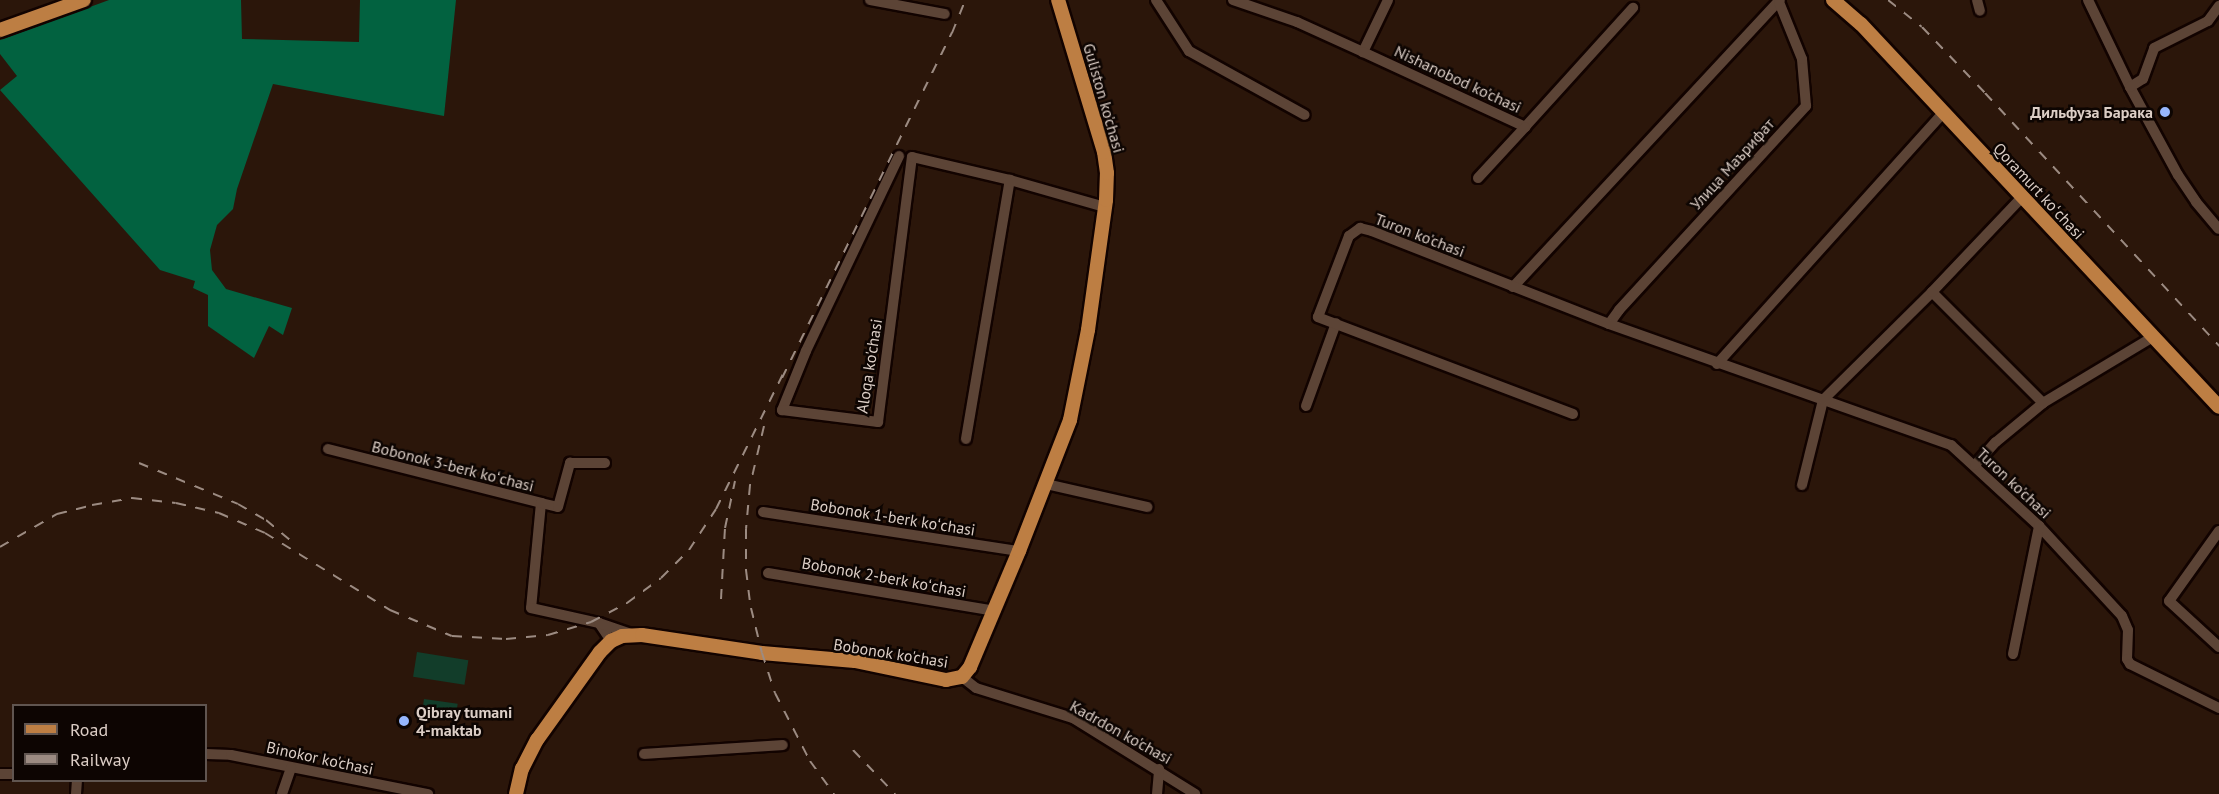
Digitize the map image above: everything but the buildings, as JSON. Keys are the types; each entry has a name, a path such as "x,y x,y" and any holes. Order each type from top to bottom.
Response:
{"main road":[{"path":"0,24 69,0"},
{"path":"0,30 84,0"},
{"name":"Guliston ko'chasi","path":"1058,0 1104,152 1107,173 1105,207"},
{"name":"Qoramurt koʻchasi","path":"1833,0 1862,24 2219,407"},
{"name":"Qoramurt koʻchasi","path":"1839,0 1864,21 1905,63 2219,401"},
{"name":"Bobonok ko'chasi","path":"611,641 634,634 762,653 855,661 946,680 962,677 973,662 1070,420 1077,390 1105,207"},
{"path":"516,794 522,769 537,740 600,652 611,641"}],"street":[{"path":"870,0 945,14"},
{"path":"1156,0 1189,51 1305,115"},
{"name":"Nishanobod ko'chasi","path":"1233,0 1297,22 1525,127 1633,8"},
{"path":"1363,52 1388,0"},
{"path":"2088,0 2130,87 2178,175 2196,202 2219,228"},
{"path":"1513,287 1779,1"},
{"name":"Улица Маърифат","path":"1609,324 1619,310 1806,106 1802,59 1779,1"},
{"path":"2130,87 2143,79 2154,48 2208,21 2219,6"},
{"path":"1717,364 1944,112"},
{"path":"1478,178 1525,127"},
{"name":"Aloqa ko'chasi","path":"899,156 806,351 782,410 878,422 912,157 1010,180"},
{"path":"966,440 1010,180 1105,207"},
{"path":"1802,484 1823,400 1932,292 2022,197"},
{"name":"Turon ko'chasi","path":"1573,414 1318,317 1349,236 1360,228 1717,364 1932,436 1951,445 2039,526 2122,616 2128,630 2127,659 2130,664 2219,708"},
{"path":"1932,292 2043,403"},
{"path":"1306,406 1336,324"},
{"path":"1975,465 1996,442 2043,403 2153,337"},
{"name":"Bobonok 3-berk koʻchasi","path":"328,449 541,503 531,608 598,623 634,634"},
{"path":"541,503 558,507 570,463 605,463"},
{"path":"1046,484 1147,507"},
{"name":"Bobonok 1-berk koʻchasi","path":"763,512 1019,551"},
{"path":"2013,654 2039,526"},
{"path":"2219,531 2169,601 2219,647"},
{"name":"Bobonok 2-berk koʻchasi","path":"768,573 994,611"},
{"path":"598,623 611,641"},
{"name":"Kadrdon ko'chasi","path":"962,677 976,688 1073,718 1195,794"},
{"path":"644,754 783,745"},
{"name":"Binokor ko'chasi","path":"207,754 231,755 428,794"},
{"path":"282,794 291,768"},
{"path":"1157,794 1158,769"}],"green space":[{"path":"109,0 241,0 242,39 359,42 360,0 456,0 444,116 273,84 237,189 233,209 217,225 210,250 212,270 226,289 292,308 283,335 269,326 254,358 208,326 208,295 193,288 195,281 160,270 0,90 17,76 0,54 0,40"},
{"path":"417,652 468,660 464,685 413,677"},
{"path":"424,699 458,704 455,721 422,716"}],"railway":[{"path":"782,378 952,33 965,0"},
{"path":"1888,0 1922,27 2219,346"},
{"path":"0,547 57,514 92,505 132,498 176,503 219,513 265,533 390,610 452,636 506,639 548,635 591,622 627,603 661,578 689,550 716,509 784,372"},
{"path":"764,426 750,485 746,529 746,570 751,608 775,693 810,761 834,794"},
{"path":"139,463 238,504 266,520 296,545"},
{"path":"721,599 725,528 735,481"},
{"path":"853,750 895,794"}],"place":[{"name":"Дильфуза Барака","path":"2165,112"},
{"name":"Qibray tumani 4-maktab","path":"404,721"}]}
